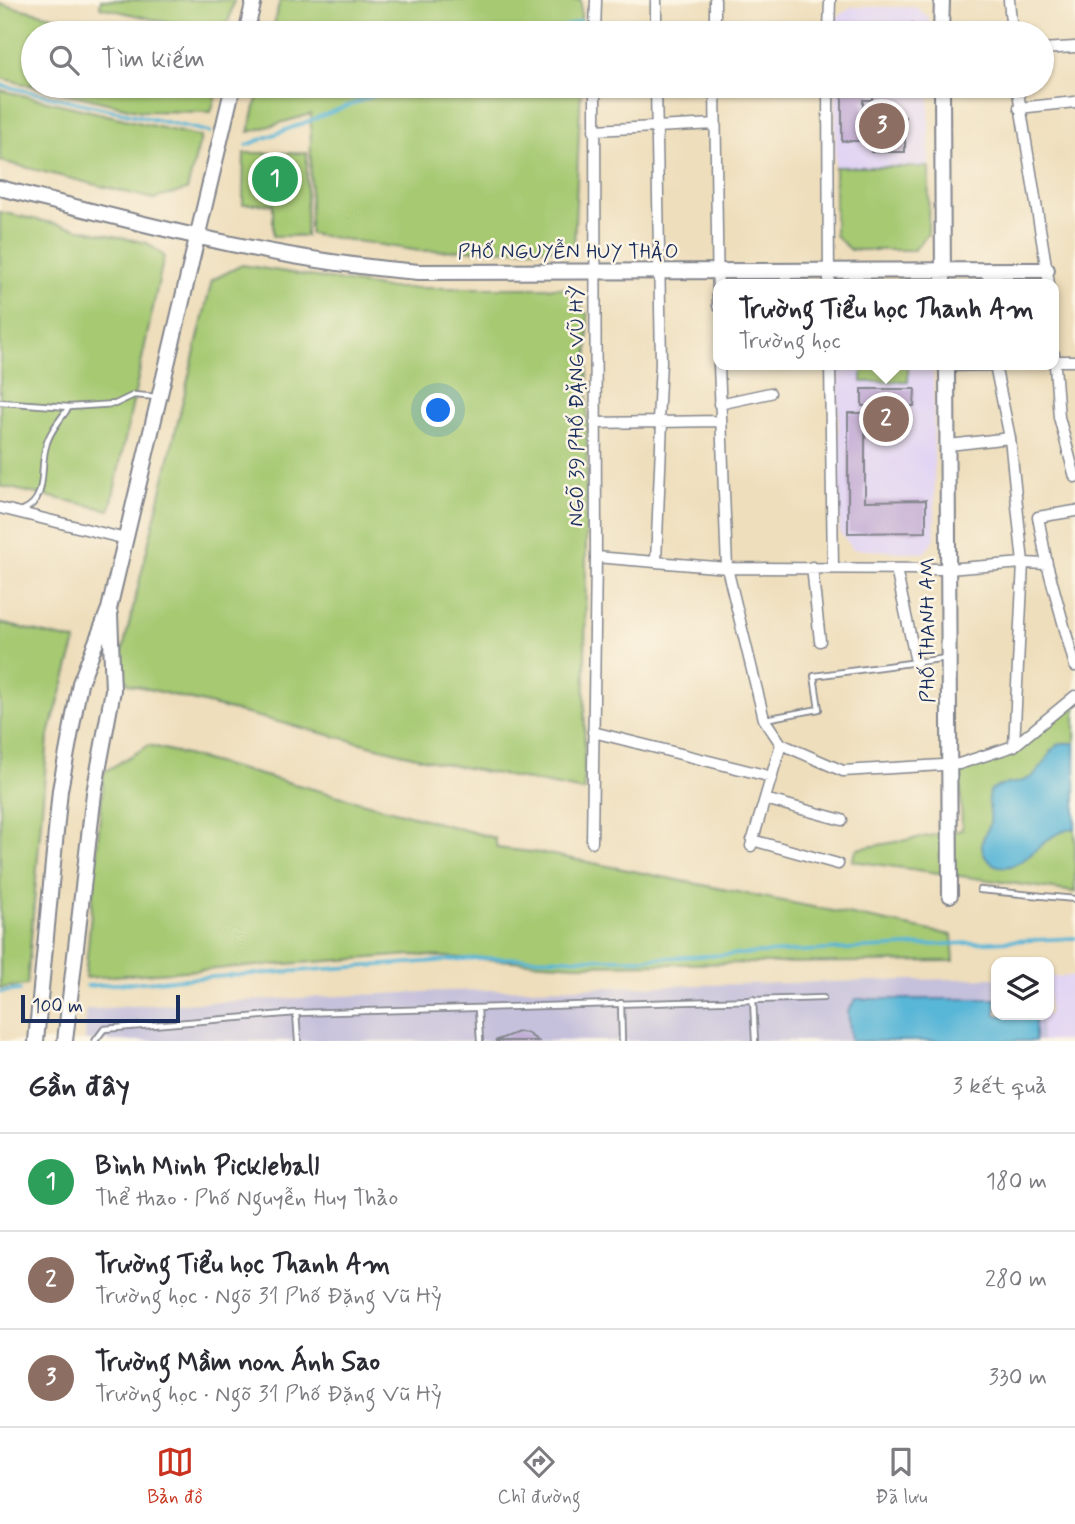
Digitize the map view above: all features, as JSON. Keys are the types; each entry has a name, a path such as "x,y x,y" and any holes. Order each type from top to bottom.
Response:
{"street":[{"path":"249,21 254,0"},
{"path":"596,0 596,21"},
{"path":"656,0 656,21"},
{"path":"715,0 715,21"},
{"path":"829,21 830,0"},
{"path":"941,21 942,0"},
{"path":"1009,0 1011,21"},
{"path":"1054,49 1075,47"},
{"path":"36,1041 60,790 80,683 109,609 230,98"},
{"name":"NGÕ 39 PHỐ ĐẶNG VŨ HỶ","path":"592,842 596,557 595,98"},
{"path":"656,98 662,362 656,561"},
{"path":"715,98 718,279"},
{"path":"828,98 829,278"},
{"path":"942,98 943,277"},
{"path":"1018,98 1048,277"},
{"path":"1019,108 1075,102"},
{"path":"594,130 716,124"},
{"name":"PHỐ NGUYỄN HUY THẢO","path":"0,188 197,238 291,257 360,267 419,272 718,271 829,278 1048,277"},
{"path":"719,370 727,568 764,719 781,744 843,771 947,762 959,764 1014,746 1075,696"},
{"path":"830,370 833,567"},
{"name":"PHỐ THANH AM","path":"947,370 951,657 947,762 950,895"},
{"path":"995,370 1010,438 1023,563 1014,746"},
{"path":"1056,370 1059,417 1075,477"},
{"path":"719,404 770,393"},
{"path":"595,423 719,421"},
{"path":"948,445 1010,438"},
{"path":"0,519 1,508 126,539"},
{"path":"1075,511 1038,517 1047,564 1075,666"},
{"path":"596,557 727,568 948,569 1023,563 1047,564"},
{"path":"812,567 820,642"},
{"path":"896,569 916,662"},
{"path":"65,1041 94,793 113,690 109,609"},
{"path":"593,732 772,777"},
{"path":"781,744 752,843 838,864"},
{"path":"765,799 842,820"}],"lane":[{"path":"0,402 69,407 115,404 134,395 159,398"},
{"path":"17,512 36,500 42,481 45,447 69,407"},
{"path":"764,719 819,709 814,676 951,657"},
{"path":"980,890 1075,899"},
{"path":"95,1041 104,1029 296,1013 822,998"},
{"path":"753,999 755,1041"},
{"path":"621,1003 622,1041"},
{"path":"478,1009 480,1041"},
{"path":"296,1013 298,1041"}],"shaded area":[{"path":"851,7 915,7 929,17 929,21 836,21 836,18"},
{"path":"836,98 929,98 929,167 835,167"},
{"path":"838,370 933,370 935,539 924,553 853,549 840,533"},
{"path":"1075,976 1075,1041 1042,1041 1041,1020 1054,1020 1054,977"},
{"path":"991,978 991,1020 1041,1020 1042,1041 85,1041 86,1010 446,991"}],"green space":[{"path":"101,0 234,0 228,21 160,21 100,7"},
{"path":"280,0 581,0 581,21 275,21"},
{"path":"0,4 74,21 21,21 21,83 0,78"},
{"path":"0,90 21,95 21,98 34,98 201,137 187,190 153,199 0,161"},
{"path":"86,98 215,98 211,112 142,111"},
{"path":"257,98 580,98 574,248 420,251 310,234 311,114 249,132"},
{"path":"244,153 307,153 306,236 273,236 273,204 243,204"},
{"path":"835,167 929,167 928,234 914,250 850,250 835,235"},
{"path":"0,212 147,243 164,256 110,510 0,486"},
{"path":"242,265 385,288 565,288 588,315 584,791 436,762 129,684 118,670 212,280"},
{"path":"862,370 908,370 908,381 862,382"},
{"path":"0,623 76,641 48,738 27,985 0,988"},
{"path":"1075,702 1075,892 852,861 857,849 962,830 960,771 1021,747"},
{"path":"149,745 495,838 497,848 548,854 952,935 954,961 578,965 412,955 85,978 104,772"}],"water":[{"path":"1060,743 1075,743 1075,828 1055,835 1016,864 1003,867 992,863 982,849 990,823 990,791 1031,777"},
{"path":"856,999 991,999 991,1020 1035,1020 1035,1041 851,1041 848,1011"}],"building":[{"path":"842,98 872,98 863,100 863,117 905,117 905,152 871,152 871,141 842,141"},
{"path":"862,389 915,389 914,406 862,406"},
{"path":"848,413 865,413 865,501 926,500 926,532 848,533"},
{"path":"518,1032 527,1033 538,1041 495,1041"}],"waterway":[{"path":"0,85 21,90"},
{"path":"58,98 210,132"},
{"path":"247,145 368,98"},
{"path":"87,986 480,958 640,959 1075,938"},
{"path":"0,992 20,990"}],"place":[{"name":"Trường Mầm non Ánh Sao","path":"882,126"},
{"name":"Bình Minh Pickleball","path":"275,179"},
{"name":"Trường Tiểu học Thanh Am","path":"886,419"}]}
